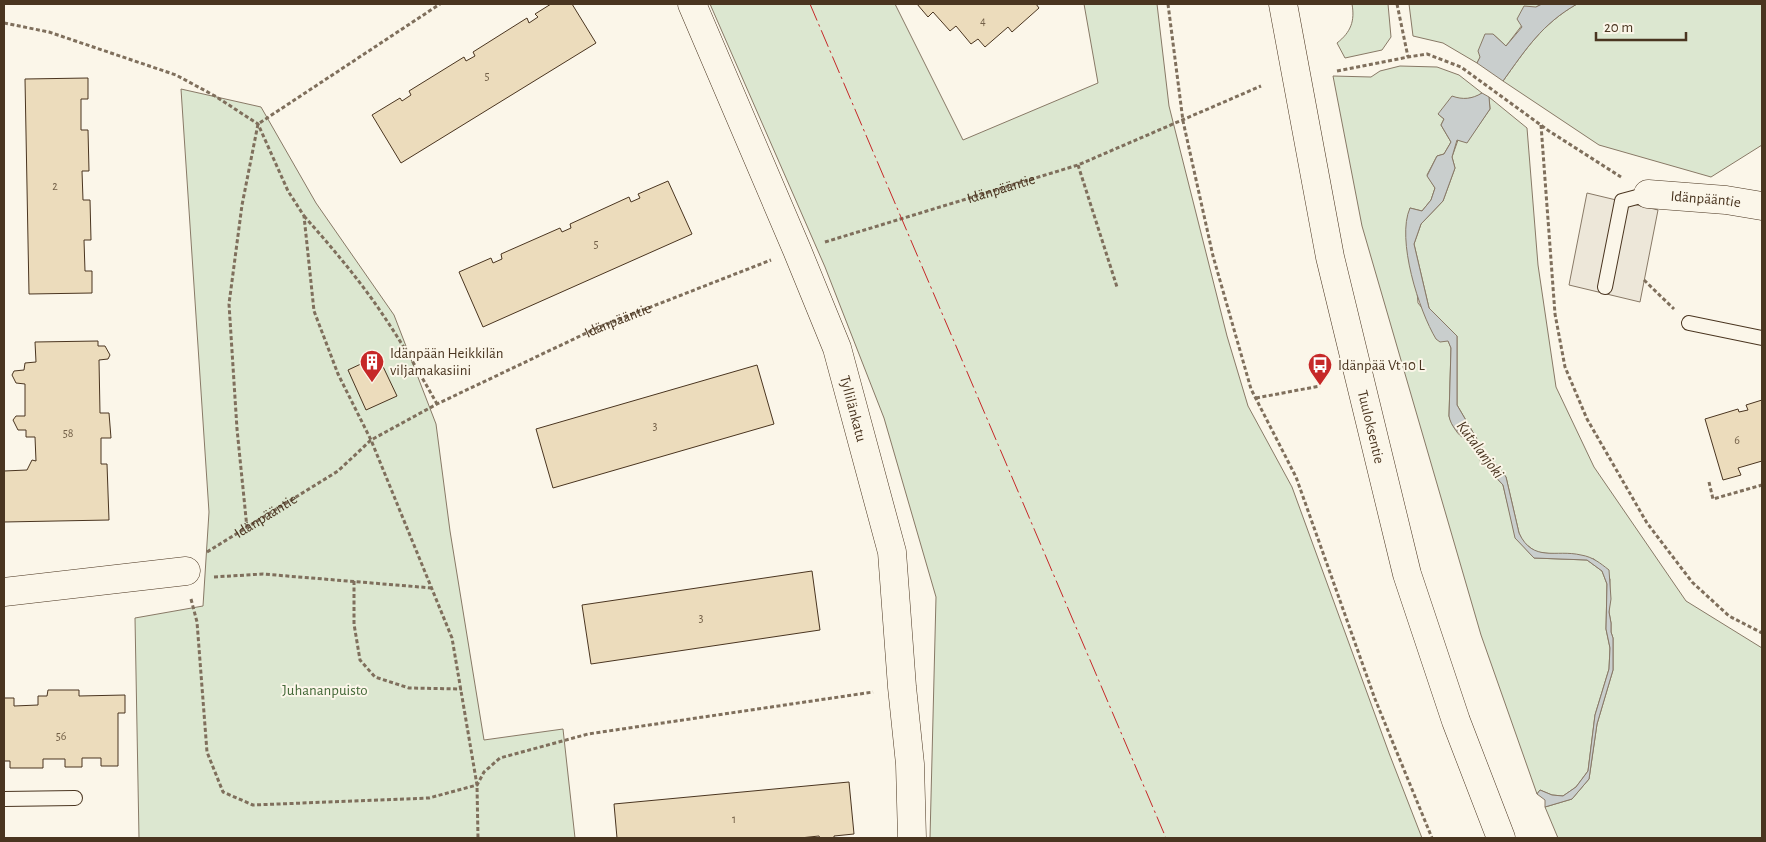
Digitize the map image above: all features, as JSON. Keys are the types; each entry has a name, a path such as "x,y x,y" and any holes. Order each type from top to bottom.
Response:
{"main road":[{"name":"Tyllilänkatu","path":"692,4 837,348 892,552 910,764 912,838"},
{"name":"Tuuloksentie","path":"1283,4 1330,257 1407,574 1456,721 1501,838"},
{"name":"Idänpääntie","path":"1648,194 1726,200 1762,206"},
{"path":"4,592 186,571"}],"lane":[{"path":"1606,287 1622,202 1648,194"},
{"path":"1689,323 1762,338"},
{"path":"4,799 75,798"}],"path":[{"path":"247,528 237,429 229,304 242,205 258,124 440,4"},
{"path":"1168,4 1182,120 1213,256 1251,389 1296,477 1375,699 1432,838"},
{"path":"1397,4 1408,57"},
{"path":"4,23 49,32 176,75 215,96 258,124 288,191 304,216 373,300 413,361 437,404"},
{"path":"1337,71 1427,54 1461,67 1541,125 1648,194"},
{"name":"Idänpääntie","path":"186,571 212,548 338,471 371,440 437,404 597,328 797,250 1078,165 1261,86"},
{"path":"1541,125 1555,314 1565,367 1587,419 1647,523 1692,582 1729,616 1762,632"},
{"path":"1078,165 1117,287"},
{"path":"304,216 314,311 338,374 371,440 452,638 462,689 476,785 478,838"},
{"path":"1644,280 1689,323"},
{"path":"1256,398 1320,386"},
{"path":"1709,482 1712,499 1762,485"},
{"path":"432,588 263,574 211,577 186,571 197,622 206,752 223,792 253,805 429,798 476,785 484,772 500,758 588,734 875,692"},
{"path":"354,581 354,624 360,660 375,677 409,688 462,689"}],"green space":[{"path":"710,4 895,4 963,140 1098,83 1084,4 1157,4 1169,106 1227,336 1248,406 1292,487 1422,838 930,838 936,597 884,418 825,267"},
{"path":"1352,4 1388,4 1391,37 1382,50 1345,58 1337,43 1346,35 1351,26 1353,16"},
{"path":"1409,4 1542,4 1536,7 1506,46 1493,34 1477,63 1443,43 1413,36"},
{"path":"1577,4 1762,4 1762,145 1711,177 1599,145 1503,81 1535,38 1554,20"},
{"path":"1400,66 1437,67 1459,75 1482,93 1476,97 1461,100 1438,114 1444,119 1441,125 1451,142 1444,154 1437,156 1427,175 1435,188 1431,200 1422,211 1410,208 1418,303 1448,340 1451,348 1449,416 1451,422 1460,435 1474,445 1479,459 1503,485 1516,538 1534,558 1587,560 1602,571 1607,584 1606,629 1610,648 1609,669 1595,715 1588,771 1576,787 1563,796 1552,795 1540,790 1537,794 1481,635 1362,226 1333,76 1371,77 1380,71"},
{"name":"Juhananpuisto","path":"181,89 261,107 316,203 394,315 436,424 450,531 484,740 563,729 575,838 139,838 135,618 203,606 209,512"},
{"path":"1489,97 1527,128 1538,265 1556,387 1594,467 1686,601 1762,648 1762,838 1558,838 1545,807 1572,799 1589,779 1597,724 1613,670 1613,638 1609,612 1610,579 1594,559 1536,552 1523,542 1519,533 1506,477 1481,446 1457,405 1457,336 1429,308 1414,244 1421,224 1443,201 1455,168 1452,157 1458,140 1467,142 1490,109"}],"shaded area":[{"path":"1587,193 1658,210 1640,302 1569,285"}],"water":[{"path":"1542,4 1577,4 1554,20 1535,38 1503,81 1477,63 1480,57 1478,51 1485,34 1493,34 1506,46 1522,27 1517,19 1524,6 1536,7"},
{"name":"Kutalanjoki","path":"1482,93 1489,97 1490,109 1467,143 1457,140 1452,157 1455,168 1443,201 1421,224 1414,244 1429,308 1457,336 1457,405 1481,446 1506,477 1519,533 1525,542 1538,552 1589,557 1609,570 1611,599 1609,612 1613,638 1613,670 1597,724 1589,779 1572,799 1545,807 1545,800 1537,794 1540,790 1552,795 1563,796 1576,787 1588,771 1595,715 1609,669 1610,648 1606,629 1607,584 1602,571 1587,560 1534,558 1515,538 1503,485 1479,459 1478,452 1474,446 1451,423 1449,416 1451,348 1448,341 1440,342 1436,339 1429,327 1411,275 1406,238 1406,221 1410,208 1422,211 1431,200 1435,188 1427,176 1437,156 1444,154 1451,142 1441,125 1444,119 1438,114 1452,96 1467,98 1475,97"}],"building":[{"path":"551,4 572,4 596,43 401,163 372,115 400,98 402,101 411,95 409,91 464,57 466,61 475,56 473,52 527,18 529,23 538,17 535,14"},
{"path":"917,4 1036,4 1039,8 1012,32 1008,27 985,47 978,39 971,44 956,26 950,31 933,12 928,17"},
{"path":"88,78 88,99 81,99 81,130 88,130 89,171 82,171 83,200 90,200 91,240 84,240 85,271 92,271 92,293 29,294 25,79"},
{"path":"668,181 692,234 483,327 459,272 491,258 493,263 502,259 501,254 560,228 562,232 571,228 570,224 629,197 631,202 640,198 638,194"},
{"path":"98,341 98,346 105,346 110,355 108,359 99,360 100,413 109,413 111,438 101,438 101,464 107,464 109,520 4,522 4,471 27,470 32,460 36,461 35,437 26,437 26,430 18,430 13,420 16,416 25,416 25,384 16,383 12,375 14,371 24,370 25,363 36,362 35,342"},
{"name":"Idänpään Heikkilän viljamakasiini","path":"378,356 397,396 366,410 348,370"},
{"path":"757,365 774,424 553,488 536,429"},
{"path":"1762,400 1762,461 1738,468 1741,475 1723,480 1705,419 1738,409 1739,412 1748,410 1746,405"},
{"path":"812,571 820,630 591,664 582,605"},
{"path":"48,690 79,690 79,696 125,695 125,713 118,713 118,766 101,766 101,758 82,758 82,767 65,767 65,759 43,759 43,768 10,768 10,761 4,761 4,698 14,698 14,706 38,705 38,696 47,696"},
{"path":"849,782 854,834 834,836 834,838 820,838 819,836 800,838 617,838 614,804"}],"power":[{"path":"810,4 1166,838"}],"place":[{"name":"Idänpään Heikkilän viljamakasiini","path":"372,383"},
{"name":"Idänpää Vt 10 L","path":"1320,386"}]}
